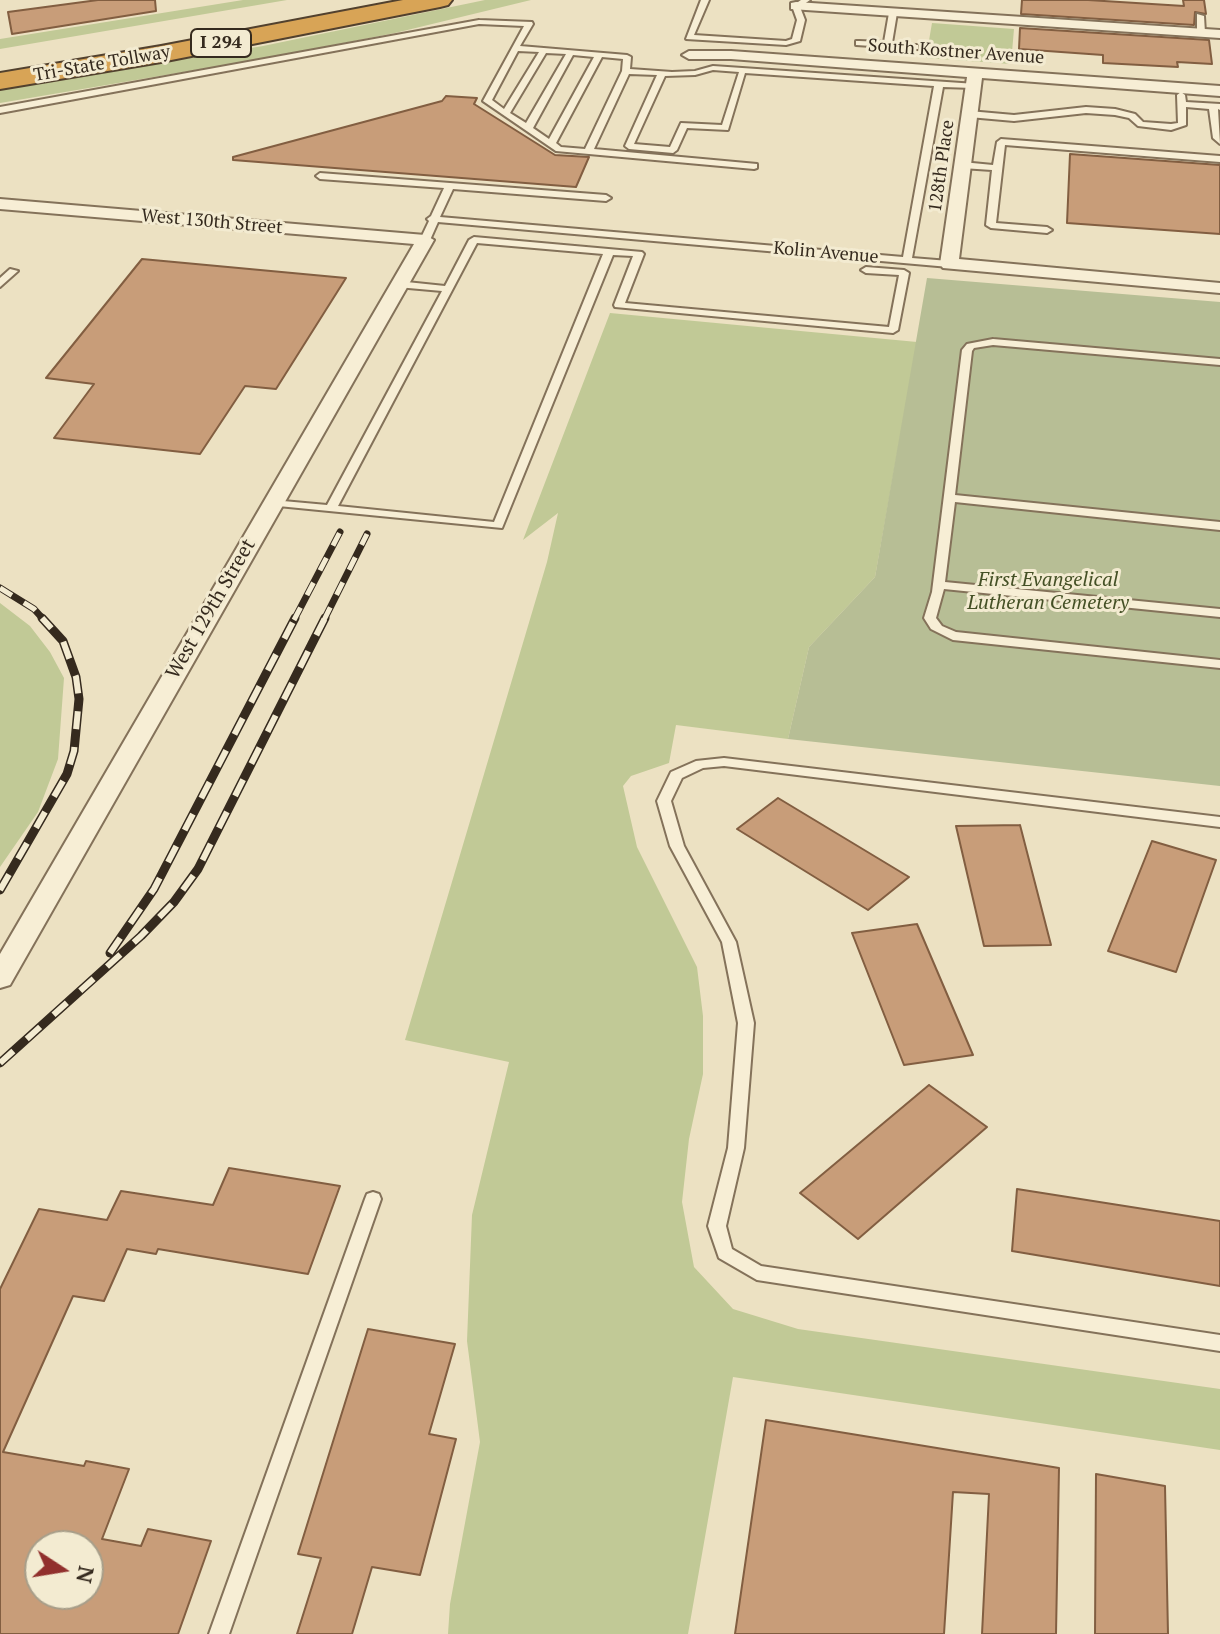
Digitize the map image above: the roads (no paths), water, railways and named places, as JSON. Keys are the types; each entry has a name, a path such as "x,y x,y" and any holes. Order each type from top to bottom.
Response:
{"highway":[{"path":"120,42 313,0"},
{"name":"Tri-State Tollway","path":"0,62 360,0"},
{"name":"Tri-State Tollway","path":"0,81 440,0"}],"street":[{"path":"801,9 1220,34"},
{"name":"South Kostner Avenue","path":"689,55 731,55 1218,101"},
{"name":"128th Place","path":"949,264 974,80"},
{"name":"West 130th Street","path":"0,204 429,230"},
{"name":"West 129th Street","path":"0,978 429,230"},
{"name":"Kolin Avenue","path":"949,264 1220,288"}],"lane":[{"path":"705,0 689,37 792,43 796,41 801,9"},
{"path":"888,45 893,13"},
{"path":"1200,16 1201,33"},
{"path":"0,110 479,22 529,24 487,101 551,144 559,149 754,166"},
{"path":"859,43 915,47"},
{"path":"515,48 627,57 626,71 588,152"},
{"path":"506,113 544,50"},
{"path":"528,128 571,52"},
{"path":"551,144 599,55"},
{"path":"626,71 695,73 713,68 939,84 974,80"},
{"path":"662,73 629,146 673,150 684,125 725,128 742,74"},
{"path":"907,260 939,84"},
{"path":"969,114 1014,118 1086,110 1115,112 1132,116 1141,124 1171,127 1182,125 1181,96"},
{"path":"1218,101 1217,138 1220,141"},
{"path":"1047,230 991,225 1001,142 1220,159"},
{"path":"962,165 997,168"},
{"path":"320,176 606,198"},
{"path":"429,230 450,186"},
{"name":"Kolin Avenue","path":"429,230 949,264"},
{"path":"331,509 474,240 639,254 619,305 893,330 904,273 866,270"},
{"path":"272,503 498,526 609,252"},
{"path":"0,284 13,271"},
{"path":"397,284 448,289"},
{"path":"1220,362 993,342 971,346 967,350 939,585 933,602 931,624 953,636 1220,664"},
{"path":"949,498 1220,526"},
{"path":"939,585 1220,613"},
{"path":"1220,822 724,762 701,764 676,775 664,801 677,846 729,942 746,1023 736,1148 717,1226 725,1253 757,1273 1220,1343"},
{"path":"219,1634 373,1199"}],"railway":[{"path":"294,620 340,532"},
{"path":"325,618 367,534"},
{"path":"0,588 34,609 44,620"},
{"path":"0,890 67,774 74,751 79,699 76,677 63,641 42,618"},
{"path":"110,953 154,889 295,618"},
{"path":"0,1063 141,936 174,902 198,869 325,618"}],"park label":[{"name":"First Evangelical Lutheran Cemetery","path":"1048,592"}]}
